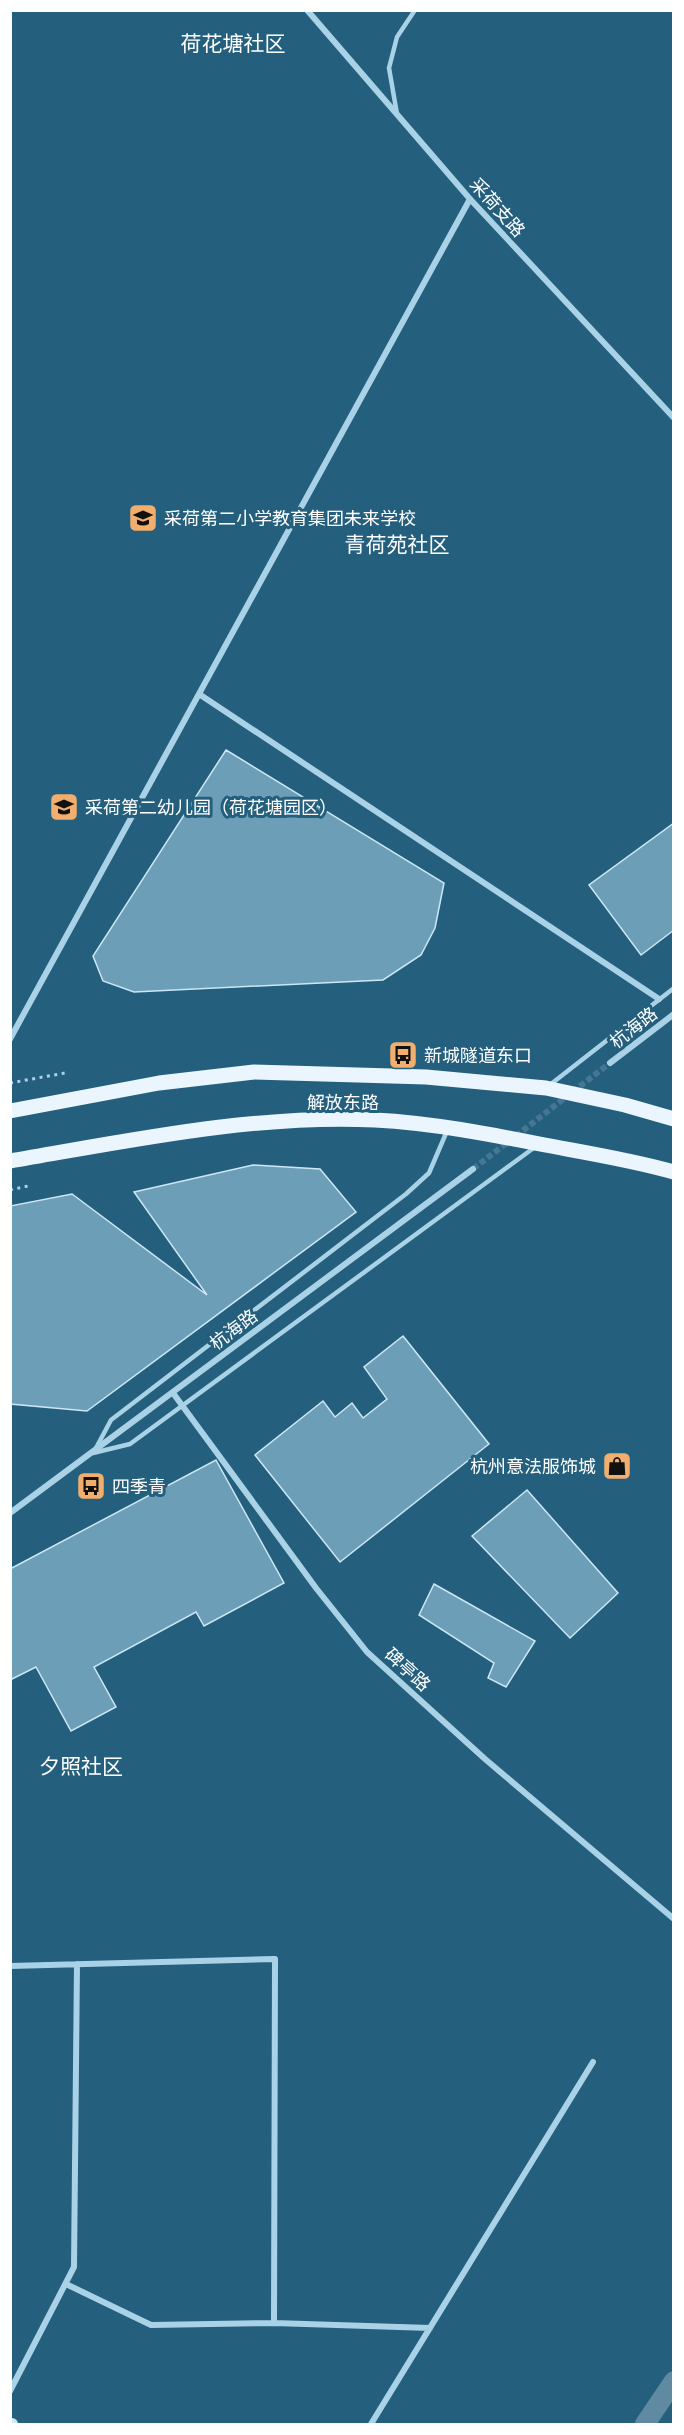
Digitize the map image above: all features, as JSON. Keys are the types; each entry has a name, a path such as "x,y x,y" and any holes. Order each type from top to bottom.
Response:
{"main road":[{"name":"解放东路","path":"10,1111 159,1083 254,1072 426,1077 546,1088 625,1105 674,1119"},
{"name":"解放东路","path":"10,1161 182,1132 283,1122 374,1120 448,1127 651,1166 674,1173"}],"street":[{"name":"采荷支路","path":"307,10 470,199 674,418"},
{"path":"10,1039 470,199"},
{"path":"199,694 659,999"},
{"name":"杭海路","path":"610,1063 674,1014"},
{"name":"杭海路","path":"10,1513 473,1169"},
{"name":"碑亭路","path":"173,1393 316,1588 367,1652 485,1759 674,1919"},
{"path":"10,1966 275,1959 274,2324"},
{"path":"10,2391 74,2267 77,1964"},
{"path":"371,2424 593,2062"},
{"path":"66,2284 151,2325 274,2324 430,2328"}],"lane":[{"path":"397,114 389,68 397,37 415,10"},
{"path":"546,1088 674,988"},
{"path":"93,1453 111,1420 406,1194 429,1173 448,1127"},
{"path":"93,1453 130,1444 539,1144"}],"path":[{"path":"10,1083 64,1073"},
{"path":"10,1190 28,1186"}],"building":[{"path":"226,750 444,883 435,928 421,955 383,980 134,992 103,981 93,956"},
{"path":"674,823 674,930 641,955 589,885"},
{"path":"253,1165 320,1169 356,1212 87,1411 10,1404 10,1206 72,1194 207,1295 134,1192"},
{"path":"403,1336 489,1444 340,1562 255,1455 323,1401 335,1417 352,1403 363,1418 387,1399 364,1367"},
{"path":"216,1460 284,1583 204,1626 196,1612 94,1667 116,1707 71,1731 36,1667 10,1680 10,1569"},
{"path":"527,1490 618,1593 570,1638 472,1536"},
{"path":"434,1584 535,1641 506,1687 488,1678 494,1663 419,1615"}],"waterway":[{"path":"645,2424 674,2381"}],"tunnel":[{"path":"473,1169 610,1063"}],"place":[{"name":"采荷第二小学教育集团未来学校","path":"143,518"},
{"name":"采荷第二幼儿园（荷花塘园区）","path":"64,807"},
{"name":"新城隧道东口","path":"403,1055"},
{"name":"杭州意法服饰城","path":"617,1466"},
{"name":"四季青","path":"91,1486"}],"district":[{"name":"荷花塘社区","path":"233,43"},
{"name":"青荷苑社区","path":"397,544"},
{"name":"夕照社区","path":"81,1766"}]}
